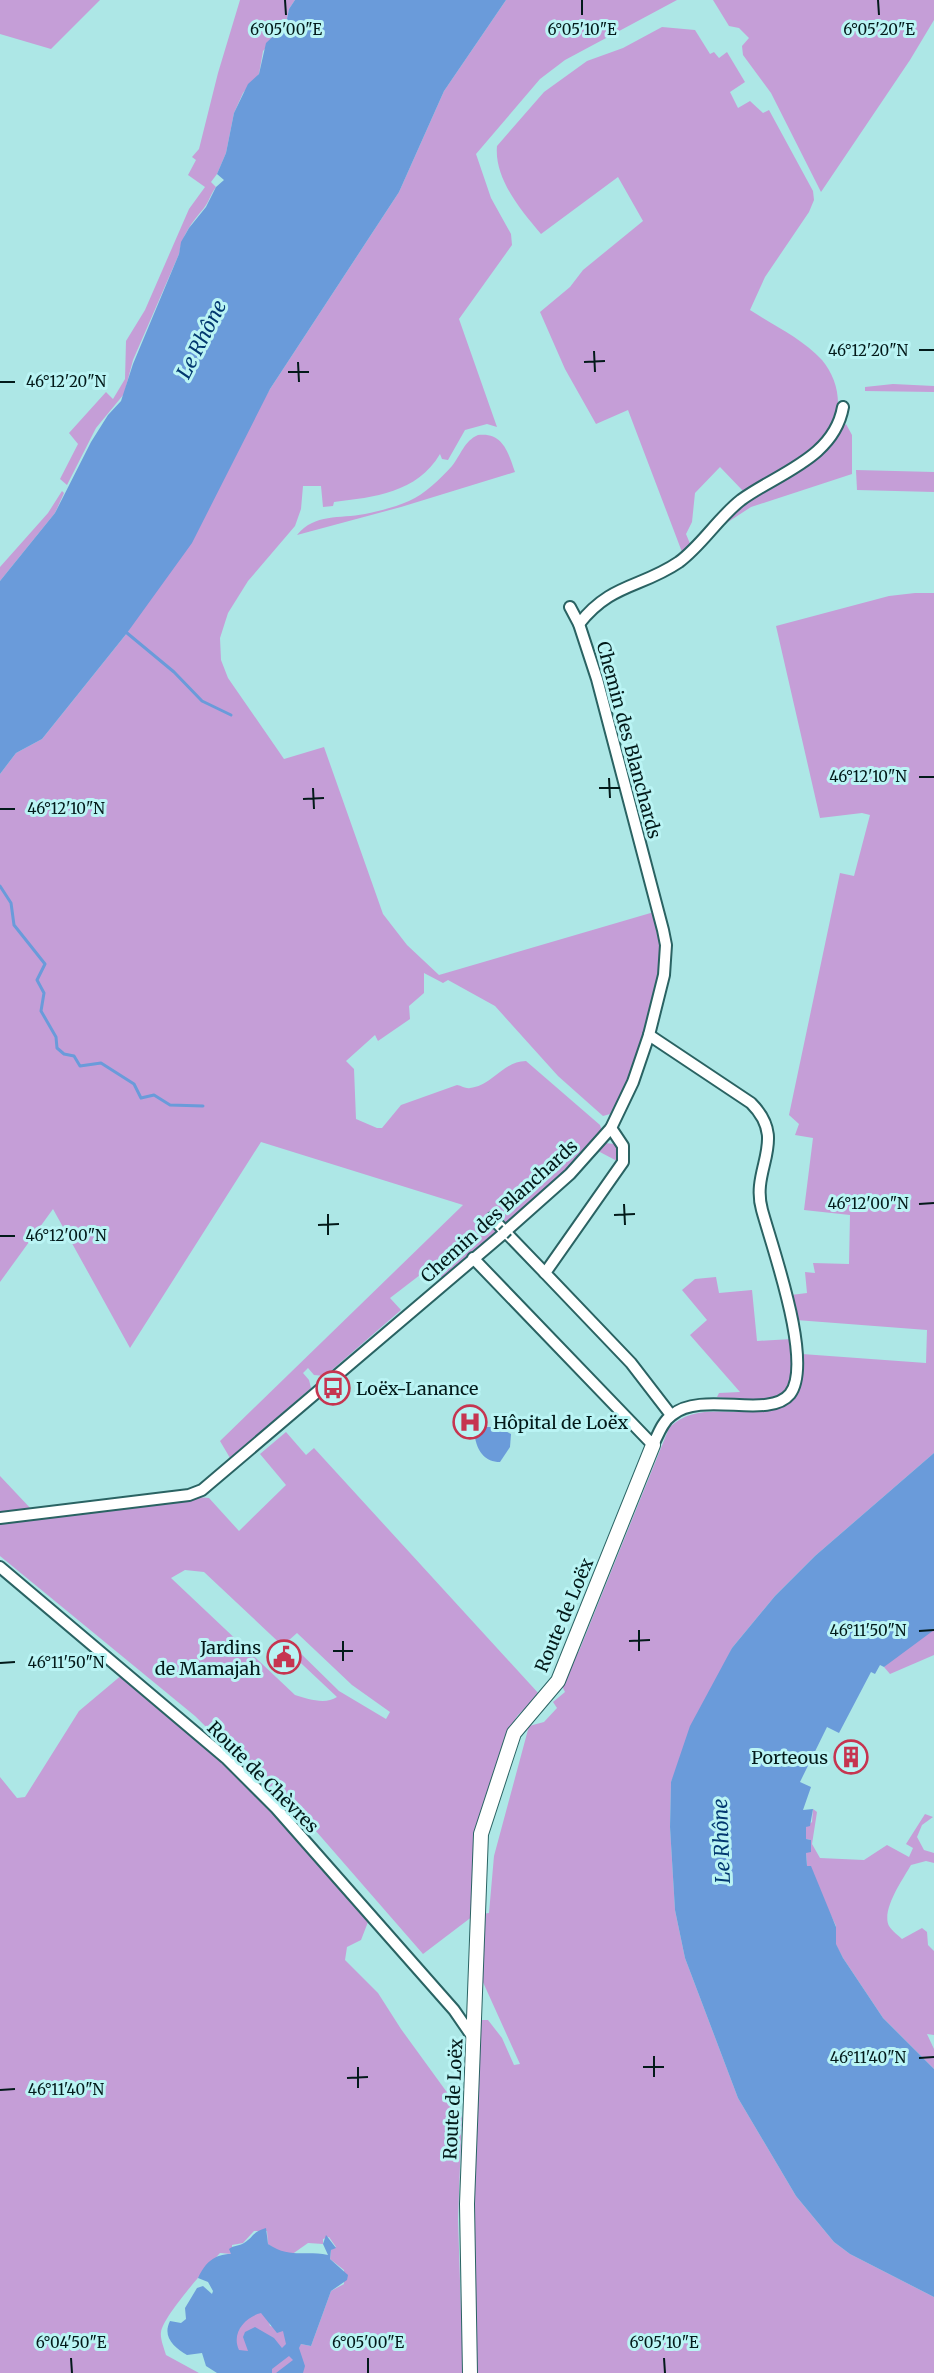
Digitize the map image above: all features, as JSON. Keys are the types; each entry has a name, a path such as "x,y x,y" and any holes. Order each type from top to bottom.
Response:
{"street":[{"path":"579,624 598,602 679,562 741,500 821,449 836,430 843,407"},
{"name":"Chemin des Blanchards","path":"0,1518 189,1495 202,1490 505,1232 570,1174 611,1128 633,1082 649,1035 664,975 666,945 597,680 579,624 570,607"},
{"path":"492,1218 631,1363 671,1415 713,1403 777,1403 787,1397 798,1376 798,1359 785,1290 760,1202 759,1182 769,1146 767,1129 761,1115 751,1103 649,1035"},
{"path":"545,1273 623,1162 623,1146 611,1128"},
{"path":"472,1258 653,1446"},
{"name":"Route de Loëx","path":"470,2373 466,2204 474,2039 478,1850 484,1820 514,1733 521,1721 549,1694 561,1672 653,1446 671,1415"},
{"name":"Route de Chèvres","path":"0,1567 227,1759 291,1825 454,2010 474,2039"}],"shaded area":[{"path":"0,0 100,0 51,49 0,34"},
{"path":"240,0 295,0 289,9 286,24 263,51 259,74 243,93 234,113 226,153 211,182 216,187 206,206 185,235 133,360 124,394 96,428 67,485 60,479 78,444 69,433 106,392 113,399 125,379 126,341 145,310 189,209 205,187 188,175 196,160 192,157 199,149 218,73"},
{"path":"506,0 677,0 565,60 540,79 476,154 491,198 511,234 512,245 459,319 497,427 487,424 465,430 448,460 442,459 440,454 419,477 393,491 334,502 333,506 323,507 321,486 303,486 301,509 295,526 248,581 228,613 220,638 221,660 228,678 284,759 324,747 383,914 407,945 439,975 654,912 661,941 661,962 641,1045 625,1086 610,1114 603,1116 558,1076 495,1006 448,980 443,983 424,973 424,993 409,1006 410,1019 378,1041 375,1035 346,1061 354,1069 356,1119 377,1128 382,1128 401,1105 457,1085 468,1088 478,1086 511,1065 526,1061 600,1125 602,1131 566,1172 442,1278 433,1265 390,1298 401,1310 325,1376 314,1375 308,1368 303,1373 309,1380 311,1388 230,1458 220,1441 463,1205 261,1142 130,1348 53,1209 0,1282 0,774 16,753 42,739 127,633 270,389 399,192 444,91"},
{"path":"713,0 934,0 934,20 910,60 821,192 771,93 743,55 742,46 749,38 739,28 729,26"},
{"path":"662,27 695,30 710,54 714,52 719,58 727,52 745,82 730,92 738,108 750,101 763,113 769,110 813,191 814,200 809,212 765,277 750,310 797,339 822,360 834,380 838,402 834,424 829,434 813,451 744,492 720,467 695,493 692,522 686,534 691,546 682,552 628,410 596,424 565,369 540,312 570,287 583,270 643,221 618,177 541,234 510,193 497,158 497,146 544,92 587,61 623,48"},
{"path":"893,384 934,386 934,392 865,391 865,387"},
{"path":"846,424 852,435 852,474 751,507 708,535"},
{"path":"478,435 486,435 499,440 507,451 515,472 401,507 297,535 304,528 320,520 376,512 415,498 452,466 466,445"},
{"path":"856,470 934,472 934,492 857,490"},
{"path":"62,491 64,493 55,513 0,581 0,567 48,513"},
{"path":"934,593 934,1453 815,1556 775,1596 732,1648 671,1782 670,1827 675,1910 685,1958 738,2098 796,2196 834,2242 850,2254 934,2297 934,2373 475,2373 472,2205 481,2020 488,2020 502,2038 514,2065 520,2064 482,1980 482,1914 489,1913 494,1856 529,1726 544,1722 557,1708 553,1702 565,1692 561,1684 571,1661 579,1651 669,1428 687,1416 697,1413 751,1412 749,1401 717,1397 719,1393 740,1392 690,1335 707,1320 682,1290 695,1279 716,1277 719,1293 752,1290 757,1341 792,1339 802,1354 926,1363 927,1330 796,1320 791,1295 807,1293 805,1272 815,1273 813,1263 849,1264 850,1215 804,1210 813,1138 795,1135 799,1124 789,1115 840,873 854,876 870,815 862,813 820,818 776,626 889,596"},
{"path":"605,1143 615,1144 618,1154 617,1161 598,1151"},
{"path":"286,1432 306,1455 314,1448 540,1695 518,1715 506,1734 480,1817 474,1843 473,1916 423,1954 275,1784 268,1788 195,1716 0,1556 0,1523 196,1497 209,1498 239,1531 286,1485 260,1454","holes":["185,1570 204,1572 337,1697 322,1701 295,1695 171,1578","297,1633 352,1685 390,1712 386,1719 339,1691 288,1641"]},
{"path":"0,1476 32,1510 0,1514"},
{"path":"934,1622 934,1655 890,1674 884,1667"},
{"path":"123,1674 225,1762 267,1805 368,1922 361,1940 347,1947 345,1960 378,1993 401,2029 462,2113 458,2219 463,2373 243,2373 257,2353 298,2348 301,2344 311,2346 331,2291 344,2284 344,2270 330,2259 331,2250 336,2247 329,2237 323,2239 323,2244 308,2243 291,2255 279,2252 268,2244 267,2231 254,2231 243,2243 232,2245 232,2254 220,2253 187,2291 161,2332 166,2355 199,2373 0,2373 0,1777 17,1798 25,1797 79,1711"},
{"path":"813,1809 817,1812 812,1844 820,1858 864,1860 887,1845 909,1857 913,1848 906,1844 925,1814 933,1817 922,1825 917,1837 924,1850 934,1853 934,1863 926,1861 911,1865 890,1903 887,1919 890,1928 902,1939 922,1928 927,1932 928,1945 934,1951 934,2035 927,2034 934,2049 934,2069 883,2018 836,1945 836,1926 807,1866 806,1853 811,1840 806,1839 806,1827 812,1822"},
{"path":"252,2312 266,2312 270,2326 291,2331 284,2353 235,2352 236,2328"}],"water":[{"name":"Le Rhône","path":"295,0 506,0 444,91 399,192 270,389 192,543 127,633 42,739 16,753 0,774 0,581 55,513 91,442 108,415 121,401 133,364 179,254 181,242 206,207 216,187 224,180 217,174 226,153 234,113 248,84 259,74 266,43 286,24 289,9"},
{"path":"485,1427 498,1427 511,1434 510,1447 500,1462 486,1458 478,1448 475,1438"},
{"name":"Le Rhône","path":"934,1453 934,1630 884,1667 880,1665 875,1674 871,1672 839,1733 827,1727 800,1782 811,1787 803,1810 813,1809 810,1826 806,1827 806,1839 811,1840 811,1852 806,1853 807,1866 811,1866 836,1927 836,1944 883,2018 934,2069 934,2297 850,2254 834,2242 796,2196 738,2098 685,1958 675,1910 670,1827 671,1782 690,1726 732,1648 775,1596 815,1556"},
{"path":"266,2228 268,2244 290,2253 328,2255 323,2244 326,2235 336,2248 331,2250 330,2259 348,2275 347,2280 331,2291 311,2346 301,2344 299,2348 305,2366 303,2373 276,2373 293,2360 289,2356 272,2369 272,2373 217,2373 206,2366 202,2353 187,2355 178,2349 168,2337 168,2327 170,2321 181,2323 186,2319 185,2308 197,2288 203,2286 212,2294 213,2291 208,2282 198,2278 207,2264 215,2258 231,2254 229,2249 244,2243","holes":["261,2313 277,2333 283,2331 286,2344 282,2348 274,2338 255,2327 245,2332 243,2337 248,2351 239,2350 238,2332 245,2322 255,2315"]}],"waterway":[{"path":"127,633 174,672 202,701 231,715"},
{"path":"0,886 11,903 14,925 45,964 37,980 44,993 41,1011 56,1037 57,1048 64,1054 74,1056 80,1066 101,1063 134,1084 141,1098 154,1095 170,1105 203,1106"}],"place":[{"name":"Loëx-Lanance","path":"333,1388"},
{"name":"Hôpital de Loëx","path":"470,1422"},
{"name":"Jardins de Mamajah","path":"284,1657"},
{"name":"Porteous","path":"851,1757"}]}
